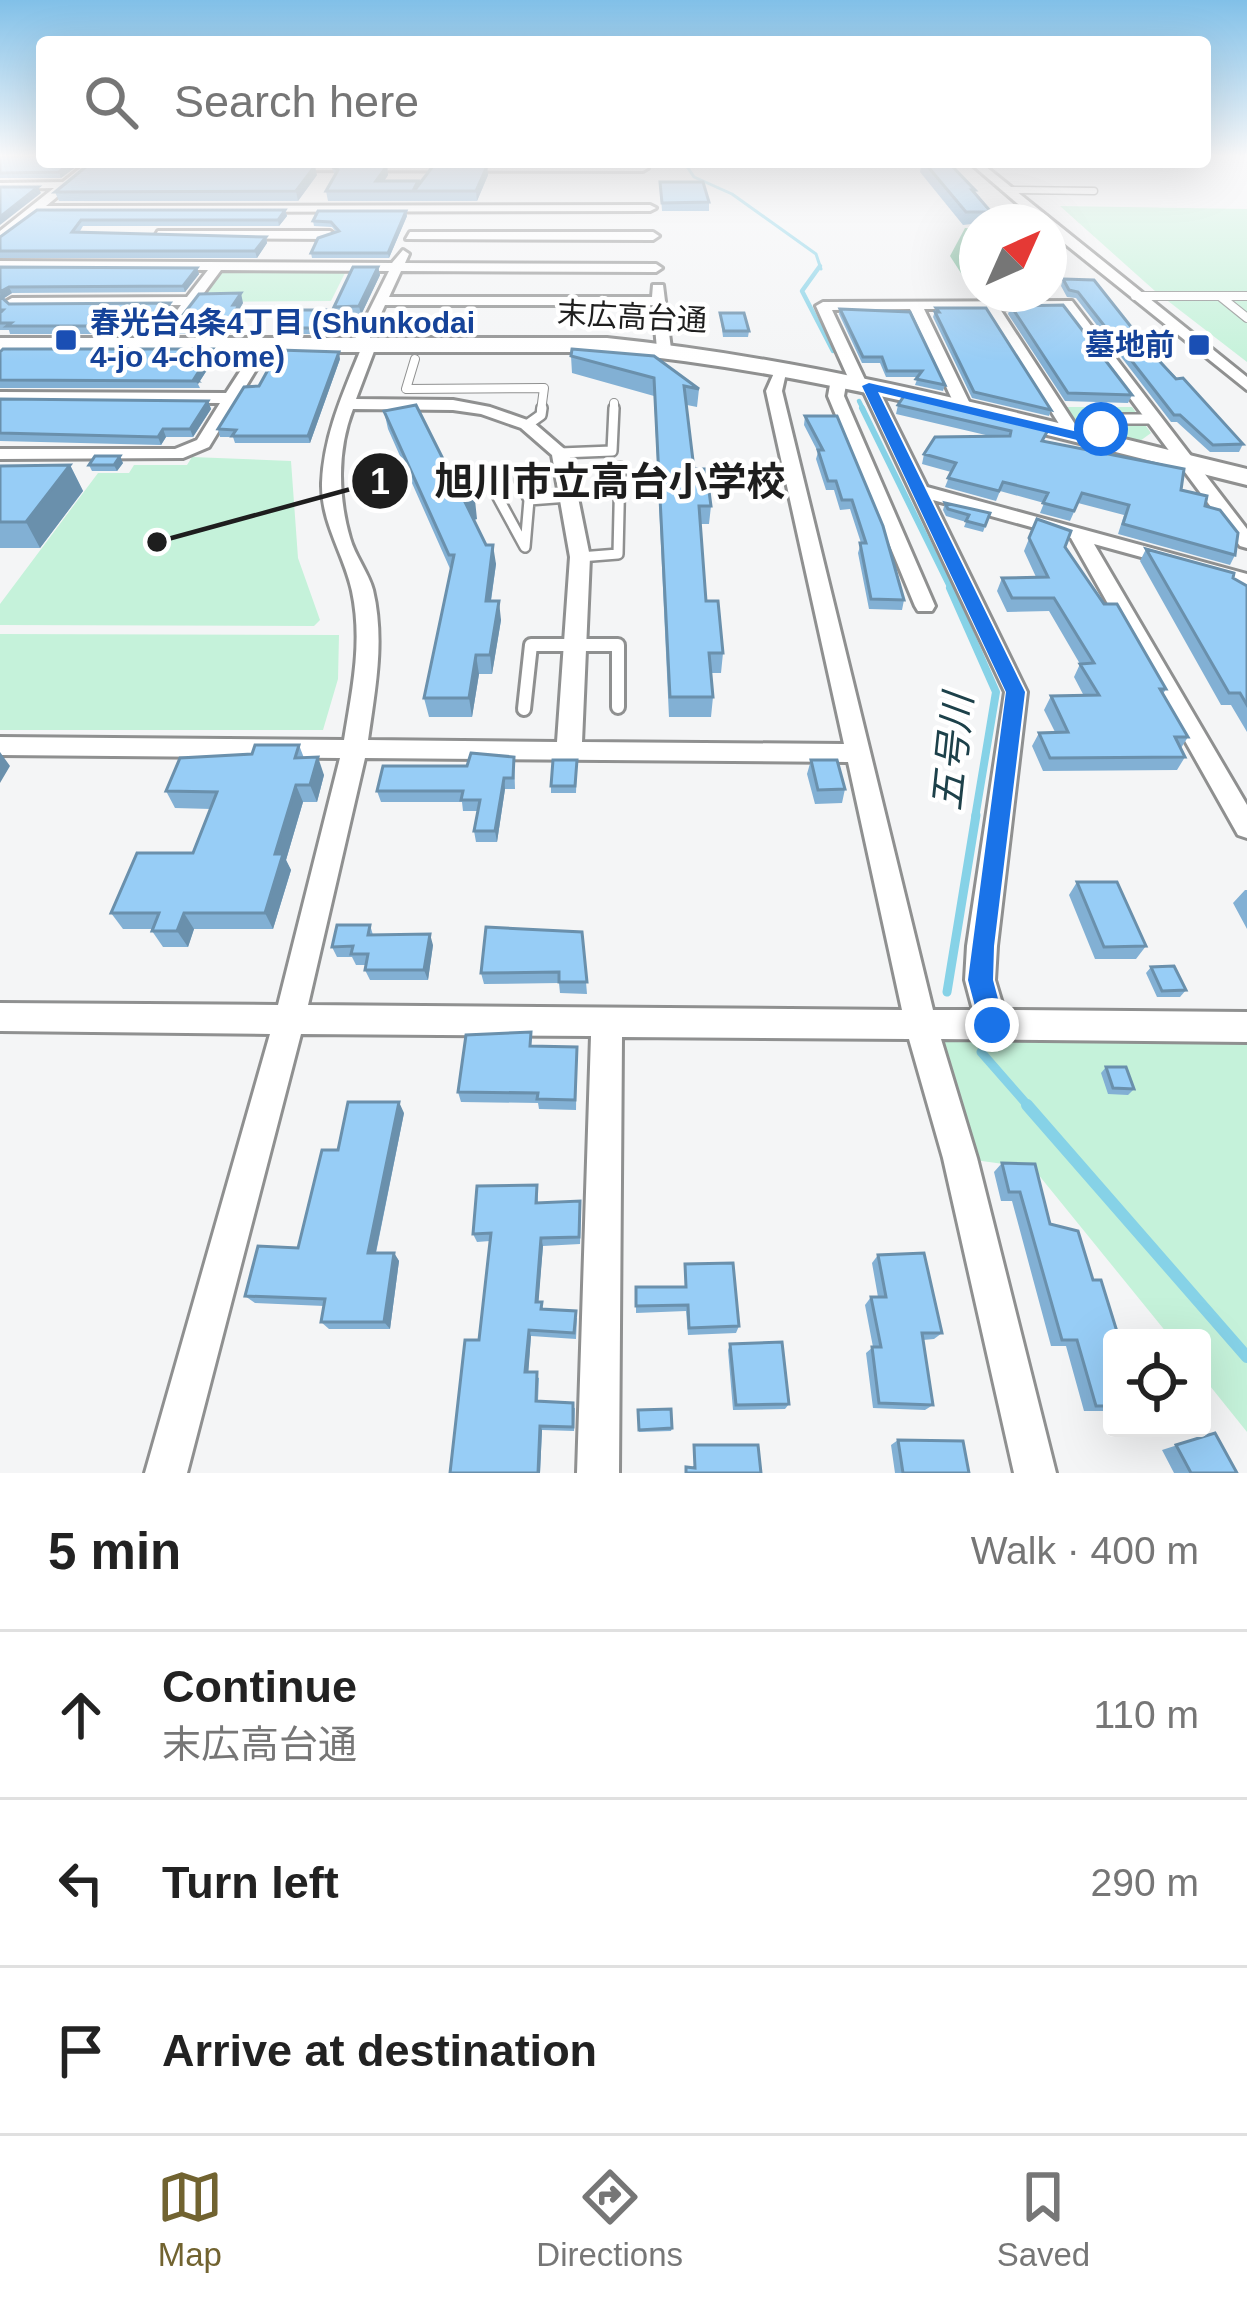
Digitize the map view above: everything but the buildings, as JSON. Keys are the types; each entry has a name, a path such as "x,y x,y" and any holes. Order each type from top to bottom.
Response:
{"street":[{"path":"314,266 336,225"},
{"path":"166,1473 290,1018 355,748 370,648 362,588 341,541 331,487 337,428 364,345 416,225"},
{"path":"652,225 664,349"},
{"path":"150,235 330,236"},
{"path":"410,236 653,236"},
{"path":"1067,239 1247,385"},
{"path":"38,277 67,250"},
{"path":"0,265 656,268"},
{"path":"158,345 217,266"},
{"path":"6,307 25,290"},
{"path":"6,307 191,301"},
{"path":"382,302 659,301"},
{"path":"1067,304 1247,542"},
{"path":"915,305 965,410"},
{"path":"959,305 823,306 856,383 917,490 1016,692 981,963 980,980 992,1025"},
{"path":"995,312 1074,435"},
{"name":"末広高台通","path":"0,345 664,349 856,383 1247,477"},
{"path":"0,454 177,454 203,443 264,345"},
{"path":"783,367 773,391 921,1025 960,1158 1036,1473"},
{"path":"856,383 836,396 925,606"},
{"path":"0,397 231,398"},
{"path":"348,404 453,405 527,425 560,453 580,557 569,750"},
{"path":"917,490 1247,580"},
{"path":"1078,534 1247,828"},
{"path":"0,746 860,753"},
{"path":"0,1017 1247,1027"},
{"path":"598,1473 607,1019"}],"lane":[{"path":"1134,296 1247,296"},
{"path":"1220,296 1247,318"},
{"path":"415,359 406,388 544,388 541,415 527,425"},
{"path":"560,453 612,451 614,403"},
{"path":"1102,442 1106,419 1154,419"},
{"path":"580,557 618,554 620,467"},
{"path":"488,479 526,547 529,500 516,472"},
{"path":"529,500 569,497"},
{"path":"524,709 531,645 618,645 618,707"}],"green space":[{"path":"1081,225 1247,225 1247,362 1155,291"},
{"path":"959,239 959,270 950,256"},
{"path":"347,269 331,301 198,302 222,270"},
{"path":"1066,407 1132,407 1151,433 1140,441 1078,427"},
{"path":"192,457 291,461 298,558 320,620 314,626 0,625 0,604 98,473 129,473 134,465 187,465"},
{"path":"0,634 339,635 338,679 323,730 0,730"},
{"path":"921,1025 1247,1026 1247,1432 1211,1387 1211,1329 1164,1329 1033,1168 960,1158"}],"waterway":[{"name":"五号川","path":"775,225 816,254 820,266"},
{"name":"五号川","path":"820,266 802,291 833,351"},
{"name":"五号川","path":"859,401 864,411"},
{"name":"五号川","path":"862,408 952,591"},
{"name":"五号川","path":"950,588 996,692 975,818"},
{"name":"五号川","path":"947,992 976,815"},
{"name":"五号川","path":"981,1052 1030,1108"},
{"name":"五号川","path":"1027,1105 1247,1357"}],"place":[{"name":"春光台4条4丁目 (Shunkodai 4-jo 4-chome)","path":"66,340"},
{"name":"墓地前","path":"1199,345"},
{"name":"旭川市立高台小学校","path":"157,542"}],"route":[{"path":"992,1025 980,980 982,946 1016,692 869,386 1102,442 1101,429"}]}
